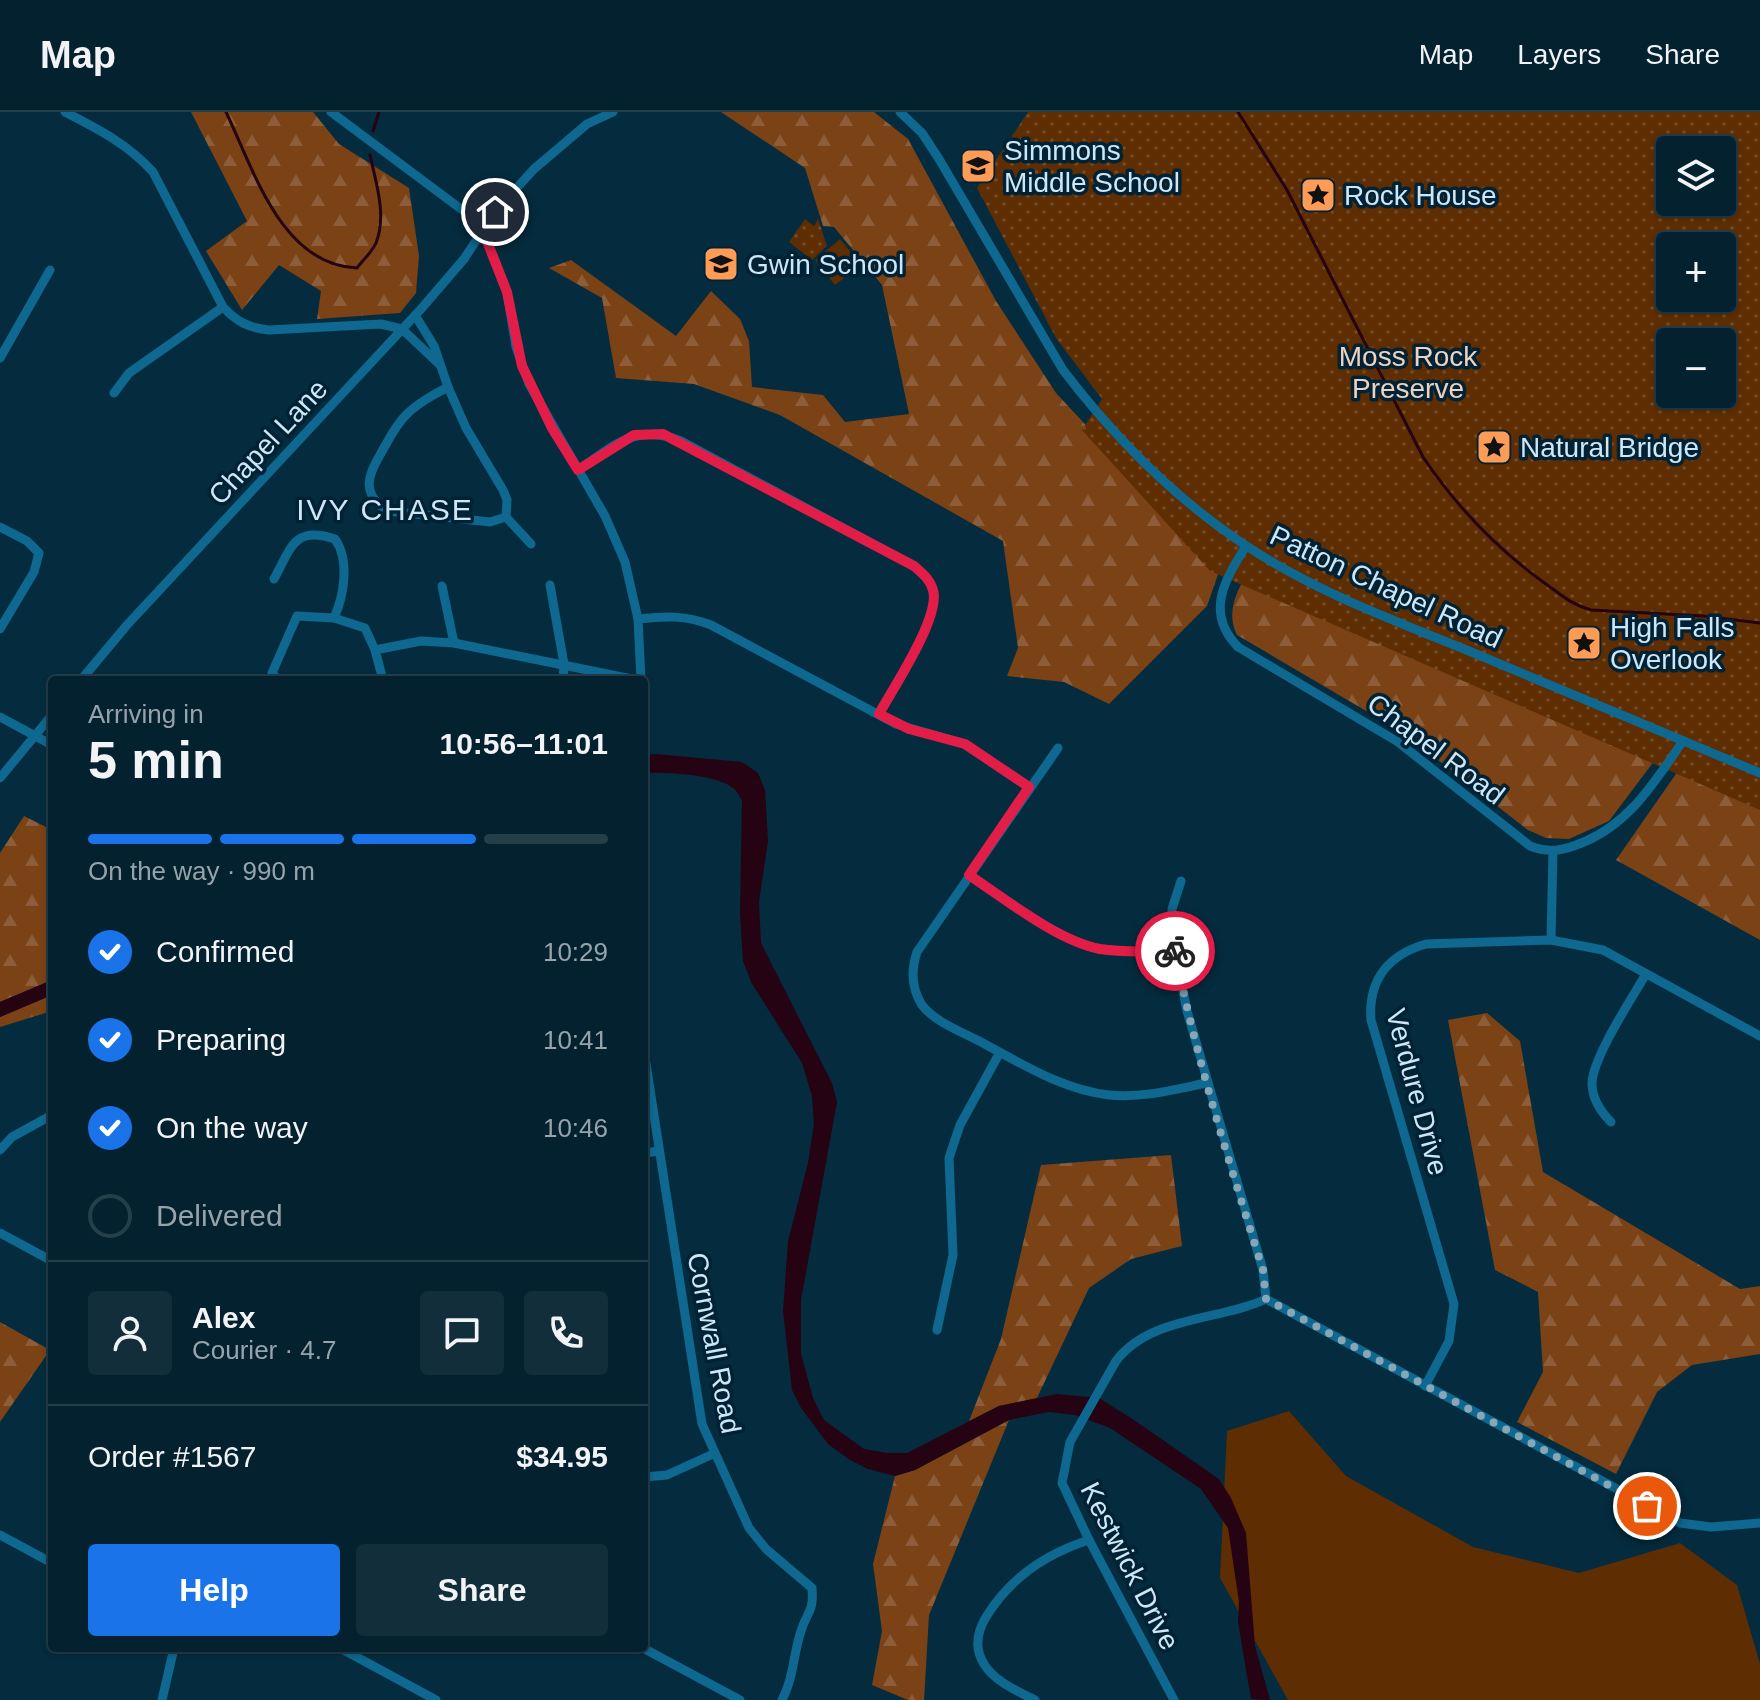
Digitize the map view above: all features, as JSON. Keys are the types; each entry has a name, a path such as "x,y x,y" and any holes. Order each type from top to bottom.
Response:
{"street":[{"path":"65,112 116,139 153,172 223,307 247,326 269,330 381,324 402,329 439,364"},
{"path":"331,112 465,212 483,231 507,292 516,347 525,375 618,544 631,582 638,619 639,676"},
{"path":"483,231 495,212 534,169 587,124 613,112"},
{"name":"Patton Chapel Road","path":"900,112 931,146 1051,352 1087,401 1144,465 1190,504 1246,546 1284,569 1355,603 1760,773"},
{"name":"Chapel Lane","path":"84,676 127,625 415,315 464,259 483,231"},
{"path":"0,358 50,270"},
{"path":"114,393 129,373 223,307"},
{"path":"415,315 434,346 448,387 474,443 503,490 507,500 506,517 531,544"},
{"path":"448,387 427,398 404,417 373,468 368,484 370,492 379,506 399,514 490,522 506,517"},
{"path":"578,470 634,435 663,434 924,574 934,591 931,618 879,714"},
{"path":"0,527 27,541 39,553 34,572 0,629"},
{"path":"274,579 291,547 301,536 306,533 335,539 339,544 344,571 340,604 334,618"},
{"name":"Chapel Road","path":"1246,546 1230,572 1218,611 1227,636 1238,647 1398,742 1519,839 1542,851 1553,851"},
{"path":"550,585 564,664 563,676"},
{"path":"442,586 454,643"},
{"path":"638,619 670,615 690,617 909,729 965,744 1029,787"},
{"path":"275,676 272,673 297,616 334,618 365,628 382,676"},
{"path":"375,650 421,641 454,643 620,676"},
{"path":"0,717 48,743"},
{"path":"0,778 48,720"},
{"path":"1551,940 1553,851 1592,838 1625,816 1683,741"},
{"path":"1058,748 917,952 912,977 918,998 931,1014 999,1054 1069,1086 1106,1095 1147,1097 1206,1083"},
{"path":"969,875 1064,936 1085,945 1122,951 1175,951"},
{"path":"1181,881 1172,909 1175,951 1187,1011 1263,1270 1266,1299 1680,1523 1711,1527 1760,1523"},
{"name":"Verdure Drive","path":"1425,1386 1449,1341 1454,1304 1371,1020 1374,983 1386,964 1408,949 1426,944 1551,940 1603,950 1760,1036"},
{"path":"1611,1122 1600,1111 1594,1096 1593,1072 1646,974"},
{"path":"937,1330 953,1255 949,1158 960,1125 999,1054"},
{"name":"Cornwall Road","path":"648,1078 698,1411 713,1454 749,1528 766,1549 812,1588 813,1607 801,1630 791,1683 782,1700"},
{"path":"0,1150 12,1137 48,1117"},
{"path":"648,1152 659,1151"},
{"path":"0,1233 48,1259"},
{"name":"Kestwick Drive","path":"1174,1700 1062,1483 1065,1458 1076,1428 1123,1352 1147,1335 1179,1323 1246,1308 1266,1299"},
{"path":"648,1477 667,1475 713,1454"},
{"path":"0,1535 48,1561"},
{"path":"1035,1700 1000,1680 983,1663 977,1646 980,1628 998,1597 1017,1578 1038,1563 1089,1540"},
{"path":"648,1651 725,1696 740,1700"},
{"path":"162,1700 173,1652"},
{"path":"347,1652 436,1700"}],"green space":[{"path":"191,112 313,112 339,144 409,188 419,256 416,293 400,313 317,319 321,291 279,265 242,310 206,251 247,221"},
{"path":"721,112 874,112 908,139 996,301 1056,393 1223,560 1207,606 1109,704 1064,682 1007,676 1018,648 1003,541 780,415 694,384 616,378 602,298 549,268 571,260 676,336 711,291 740,319 749,341 752,387 823,395 845,422 909,414 882,285 834,227 823,226 805,168"},
{"name":"Moss Rock Preserve","path":"1028,112 1760,112 1760,810 1210,571 1082,430 1102,399 1056,338 977,188"},
{"path":"805,219 814,226 818,219 827,246 812,260 789,242"},
{"path":"840,239 861,265 835,285 815,260"},
{"path":"1247,573 1664,748 1609,821 1569,839 1546,838 1528,830 1402,732 1237,635 1232,611"},
{"path":"1685,761 1760,785 1760,940 1616,860"},
{"path":"24,816 48,828 48,982 0,1002 0,853"},
{"path":"48,997 48,1012 0,1027 0,1017"},
{"path":"1487,1013 1520,1041 1543,1172 1740,1289 1760,1286 1760,1354 1692,1365 1657,1392 1616,1474 1517,1422 1543,1372 1538,1292 1495,1270 1448,1020"},
{"path":"1171,1155 1182,1246 1131,1259 1089,1288 1037,1398 999,1406 969,1421 1001,1339 1041,1165"},
{"path":"0,1322 48,1349 48,1353 0,1422"},
{"path":"1289,1411 1346,1476 1473,1547 1579,1573 1680,1543 1737,1585 1760,1664 1760,1700 1288,1700 1220,1578 1227,1431"},
{"path":"1009,1420 929,1615 924,1700 908,1700 872,1685 882,1631 873,1564 895,1476 915,1470"}],"shaded area":[{"path":"648,755 742,762 758,773 765,790 768,841 759,902 761,943 832,1083 837,1102 801,1300 801,1354 813,1398 824,1420 864,1449 907,1453 999,1406 1057,1394 1099,1398 1219,1479 1231,1498 1246,1533 1255,1646 1270,1700 1251,1699 1238,1622 1239,1602 1228,1528 1201,1489 1110,1428 1075,1415 1049,1412 1009,1420 915,1470 895,1476 868,1469 850,1460 828,1444 801,1408 792,1390 783,1311 788,1241 808,1163 814,1124 812,1096 802,1063 752,984 743,961 740,914 742,800 734,789 716,780 648,773"},
{"path":"48,982 48,997 0,1017 0,1002"}],"waterway":[{"path":"226,112 274,211 308,251 331,263 357,268 376,243 381,210 370,155"},
{"path":"373,131 379,112"},
{"path":"1238,112 1287,190 1423,457 1463,509 1493,540 1525,569 1561,595 1591,610 1703,616 1760,623"}],"way so far":[{"path":"1175,951 1206,1083 1263,1270 1266,1299 1647,1506"}],"place":[{"name":"Simmons Middle School","path":"978,166"},
{"name":"Rock House","path":"1318,195"},
{"name":"Gwin School","path":"721,264"},
{"name":"Natural Bridge","path":"1494,447"},
{"name":"High Falls Overlook","path":"1584,643"}],"district":[{"name":"IVY CHASE","path":"385,509"}],"route":[{"path":"495,212 483,231 507,292 522,366 552,428 578,470 634,435 663,434 924,574 934,591 931,618 879,714 909,729 955,739 1029,787 969,875 1064,936 1085,945 1122,951 1175,951"}]}
